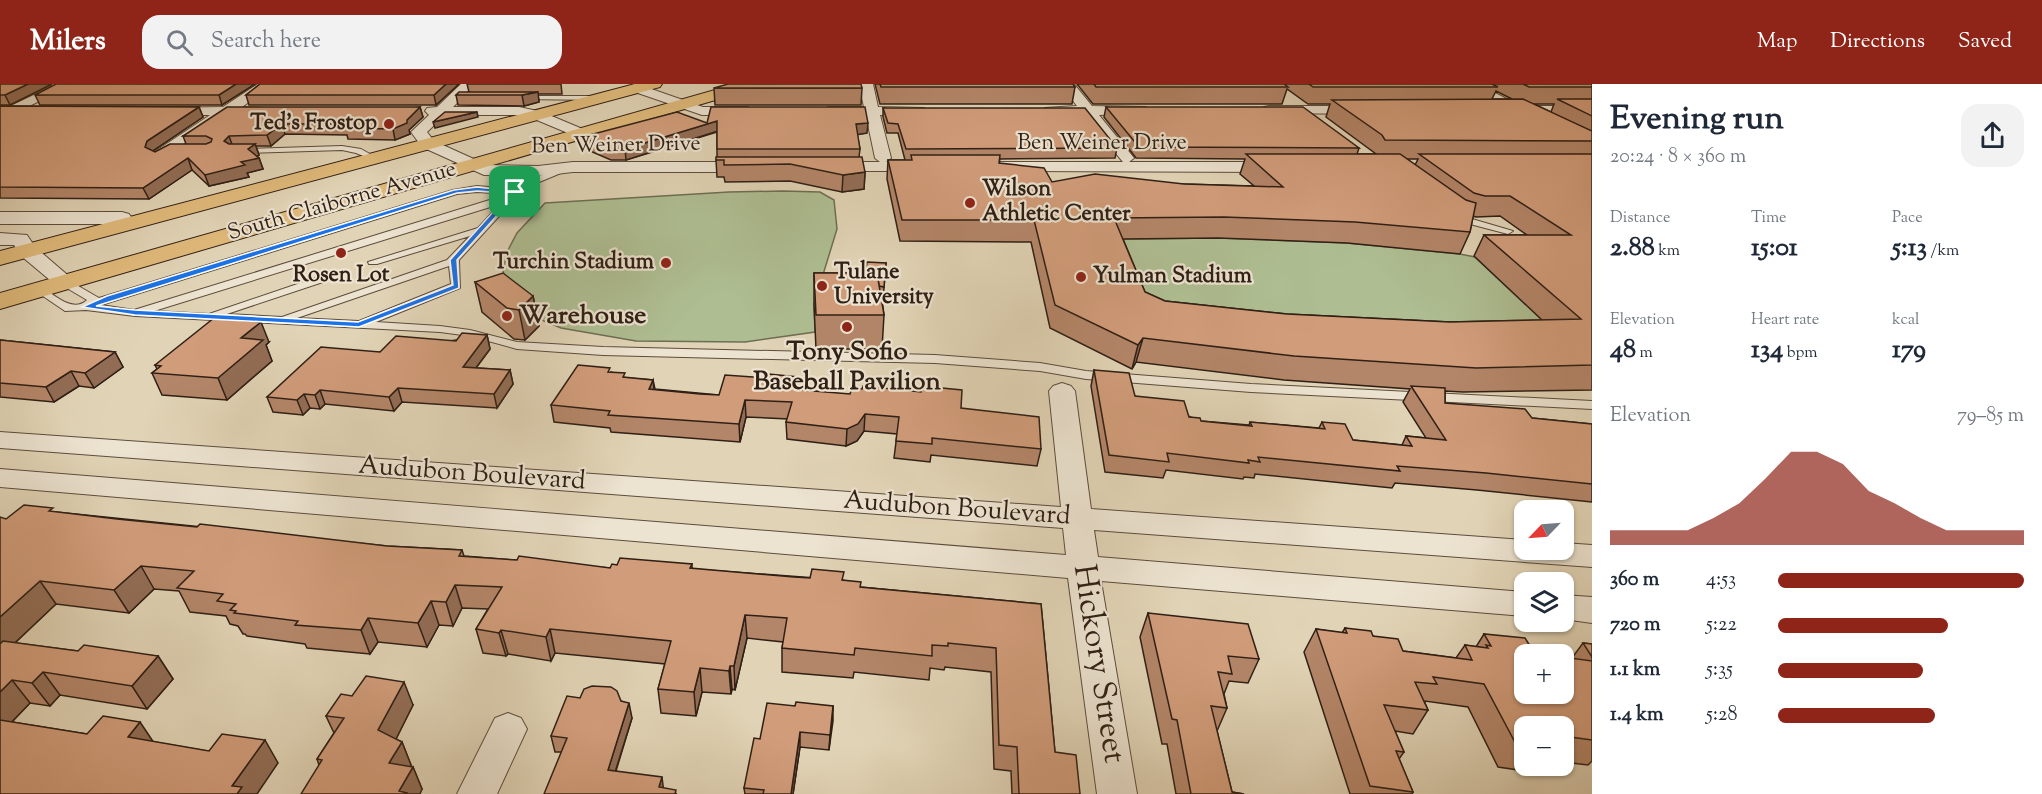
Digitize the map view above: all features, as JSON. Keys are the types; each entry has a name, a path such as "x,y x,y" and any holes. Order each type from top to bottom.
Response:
{"main road":[{"name":"South Claiborne Avenue","path":"0,301 754,84"},
{"name":"South Claiborne Avenue","path":"0,258 23,245 128,224 602,98 639,86"}],"street":[{"path":"4,113 68,84"},
{"path":"162,153 267,84"},
{"path":"866,84 883,158"},
{"path":"1067,84 1126,158"},
{"path":"1467,84 1592,147"},
{"path":"639,86 702,111 759,111"},
{"path":"428,144 419,132 463,94"},
{"path":"1285,97 1321,124"},
{"path":"1040,111 1159,110"},
{"path":"1255,110 1386,110"},
{"path":"1482,110 1592,110"},
{"path":"4,113 47,111"},
{"path":"155,111 274,111"},
{"path":"417,111 519,111 537,115 580,134"},
{"path":"816,111 932,111"},
{"name":"Ben Weiner Drive","path":"428,144 484,170 538,171 573,167 776,167"},
{"name":"Ben Weiner Drive","path":"979,167 1290,166"},
{"path":"812,167 944,167"},
{"path":"0,218 122,218 128,224"},
{"path":"23,245 52,219"},
{"path":"0,239 23,245 64,282"},
{"name":"Hickory Street","path":"1062,391 1083,567 1117,794"},
{"name":"Audubon Boulevard","path":"0,440 1592,556"},
{"name":"Audubon Boulevard","path":"290,502 321,463"},
{"name":"Audubon Boulevard","path":"0,478 1514,603"},
{"path":"1574,608 1592,610"},
{"path":"477,794 508,729"}],"lane":[{"path":"514,98 602,98"},
{"path":"234,151 342,148 358,151 373,158"},
{"path":"162,153 188,151"},
{"path":"279,321 454,260 517,188 573,167"},
{"path":"86,307 456,192 477,189 513,195"},
{"path":"135,313 513,195"},
{"path":"1444,205 1469,222 1508,231"},
{"path":"373,262 481,230"},
{"path":"359,325 456,286 454,260"},
{"path":"207,317 328,276"},
{"path":"64,282 94,299 86,307"},
{"path":"39,290 69,309 86,307 135,313 440,329 470,333 517,345 603,351 935,359 1040,367 1086,375 1251,388 1592,405"}],"green space":[{"name":"Turchin Stadium","path":"783,191 820,192 834,200 837,229 814,304 815,332 745,342 636,341 561,328 537,318 507,289 503,270 507,252 517,233 545,203"},
{"path":"1218,238 1347,243 1475,257 1558,335 1139,315 1122,239"}],"building":[{"path":"0,84 28,84 5,95 0,95"},
{"path":"56,84 236,84 219,95 35,95"},
{"path":"260,84 446,84 434,95 246,95"},
{"path":"728,84 861,84 862,88 714,88"},
{"path":"880,84 1073,84 1075,87 881,87"},
{"path":"1094,84 1284,84 1288,87 1096,87"},
{"path":"1309,84 1492,84 1498,87 1313,87"},
{"path":"1523,84 1592,84 1592,87 1529,87"},
{"path":"459,92 538,92 522,95 456,95"},
{"path":"1523,99 1592,131 1592,141 1385,140 1382,135 1332,100"},
{"path":"1557,99 1592,99 1592,116"},
{"path":"0,106 199,107 147,141 145,147 155,152 170,144 211,142 212,139 206,136 183,136 227,107 420,107 407,120 407,123 393,129 345,128 349,124 282,124 267,135 229,136 224,141 229,144 255,144 248,149 259,158 241,162 245,165 205,175 188,158 143,188 0,187"},
{"path":"711,107 865,107 868,123 856,124 860,149 717,149 717,121 625,149 609,149 582,137 677,112 707,123"},
{"path":"1106,107 1303,107 1359,148 1139,147"},
{"path":"883,108 1085,108 1117,148 906,149 898,124 888,123"},
{"path":"445,112 477,112 433,122"},
{"path":"1246,154 1400,154 1466,200 1476,203 1470,232 1355,222 1224,217 1114,218 1145,292 1165,301 1287,314 1450,322 1581,319 1484,235 1571,235 1510,196 1485,196 1474,193 1419,154 1592,154 1592,365 1476,368 1294,356 1143,338 1138,345 1055,305 1034,220 902,220 888,160 912,160 911,155 1000,155 999,163 1044,168 1052,182 1095,174 1184,184 1283,187"},
{"path":"716,157 862,157 865,172 843,175 790,164 724,165 724,160 716,160"},
{"path":"867,262 886,263 884,287 879,286 877,273 865,273"},
{"path":"503,273 533,296 519,310 507,308 475,282"},
{"path":"814,273 877,273 884,315 816,315"},
{"path":"214,318 261,322 241,338 263,340 218,378 152,373 161,366 155,365"},
{"path":"462,333 487,335 463,367 510,370 494,394 398,388 389,397 320,390 315,395 304,394 297,400 267,397 321,347 380,352 396,336 456,341"},
{"path":"0,340 115,352 85,373 71,371 46,387 0,383"},
{"path":"578,365 610,368 608,372 625,373 623,377 653,380 649,389 700,394 719,395 725,375 768,378 769,374 798,377 796,383 804,383 802,390 850,394 852,388 862,389 863,386 921,392 922,386 962,390 961,408 1039,417 1041,449 932,438 932,444 896,441 899,417 865,414 858,424 847,429 786,422 792,402 745,400 739,424 608,415 610,411 551,405"},
{"path":"1094,370 1129,373 1135,396 1184,401 1189,417 1200,418 1201,421 1252,426 1250,422 1325,429 1322,422 1345,424 1353,440 1412,446 1406,436 1446,440 1411,386 1445,388 1445,403 1525,409 1532,418 1592,424 1592,484 1397,466 1400,471 1258,457 1260,462 1248,460 1249,463 1167,453 1169,462 1109,455"},
{"path":"24,505 53,508 49,511 117,519 197,527 200,524 387,546 462,550 459,556 517,560 519,556 610,568 612,564 617,565 620,558 692,564 690,568 810,578 812,569 844,572 842,580 861,582 860,587 1041,604 1055,752 1076,755 1080,794 1019,794 1017,747 999,745 996,648 948,643 948,646 932,645 932,656 855,648 854,655 782,648 787,618 745,615 734,666 730,666 729,671 700,668 694,692 658,689 671,641 550,629 546,637 501,630 499,633 476,629 502,587 455,585 446,602 431,601 418,623 368,618 361,630 295,625 298,621 234,613 236,611 230,610 236,604 217,601 223,594 177,588 194,571 141,566 114,590 40,581 0,617 0,517 6,519"},
{"path":"1148,613 1248,624 1259,659 1228,656 1232,674 1218,672 1227,708 1211,706 1232,792 1244,794 1191,794 1177,720 1172,719"},
{"path":"1345,628 1371,631 1373,636 1398,639 1403,651 1472,660 1465,645 1488,648 1486,645 1491,646 1484,634 1525,638 1529,644 1514,644 1514,704 1574,704 1574,659 1592,661 1592,740 1574,738 1574,716 1514,716 1514,740 1484,684 1433,677 1437,684 1415,682 1428,710 1384,705 1404,752 1396,751 1413,792 1370,786 1316,629 1347,633"},
{"path":"3,641 78,651 84,645 158,656 132,686 43,672 32,683 12,680 0,692 0,644"},
{"path":"1583,643 1592,644 1592,657"},
{"path":"366,676 404,682 378,730 402,742 389,763 413,767 399,791 407,793 301,794 322,760 317,759 344,718 326,716 341,694 352,696"},
{"path":"592,686 611,687 617,691 621,701 629,703 608,770 662,777 659,787 676,790 675,794 544,794 567,738 551,736 567,696 580,698 584,689"},
{"path":"796,702 833,706 830,735 800,732 791,794 763,794 764,790 744,788 754,738 760,739 767,703 795,706"},
{"path":"103,716 140,722 128,737 209,751 222,734 265,740 232,786 242,787 237,794 0,794 0,720 87,734"}],"place":[{"name":"Ted's Frostop","path":"389,124"},
{"name":"Wilson Athletic Center","path":"970,203"},
{"name":"Rosen Lot","path":"341,253"},
{"name":"Turchin Stadium","path":"666,263"},
{"name":"Yulman Stadium","path":"1081,277"},
{"name":"Tulane University","path":"822,286"},
{"name":"Warehouse","path":"507,316"},
{"name":"Tony Sofio Baseball Pavilion","path":"847,327"}],"route":[{"path":"466,189 515,192 454,260 458,281 456,286 449,291 359,325 135,313 86,307 466,189"}]}
